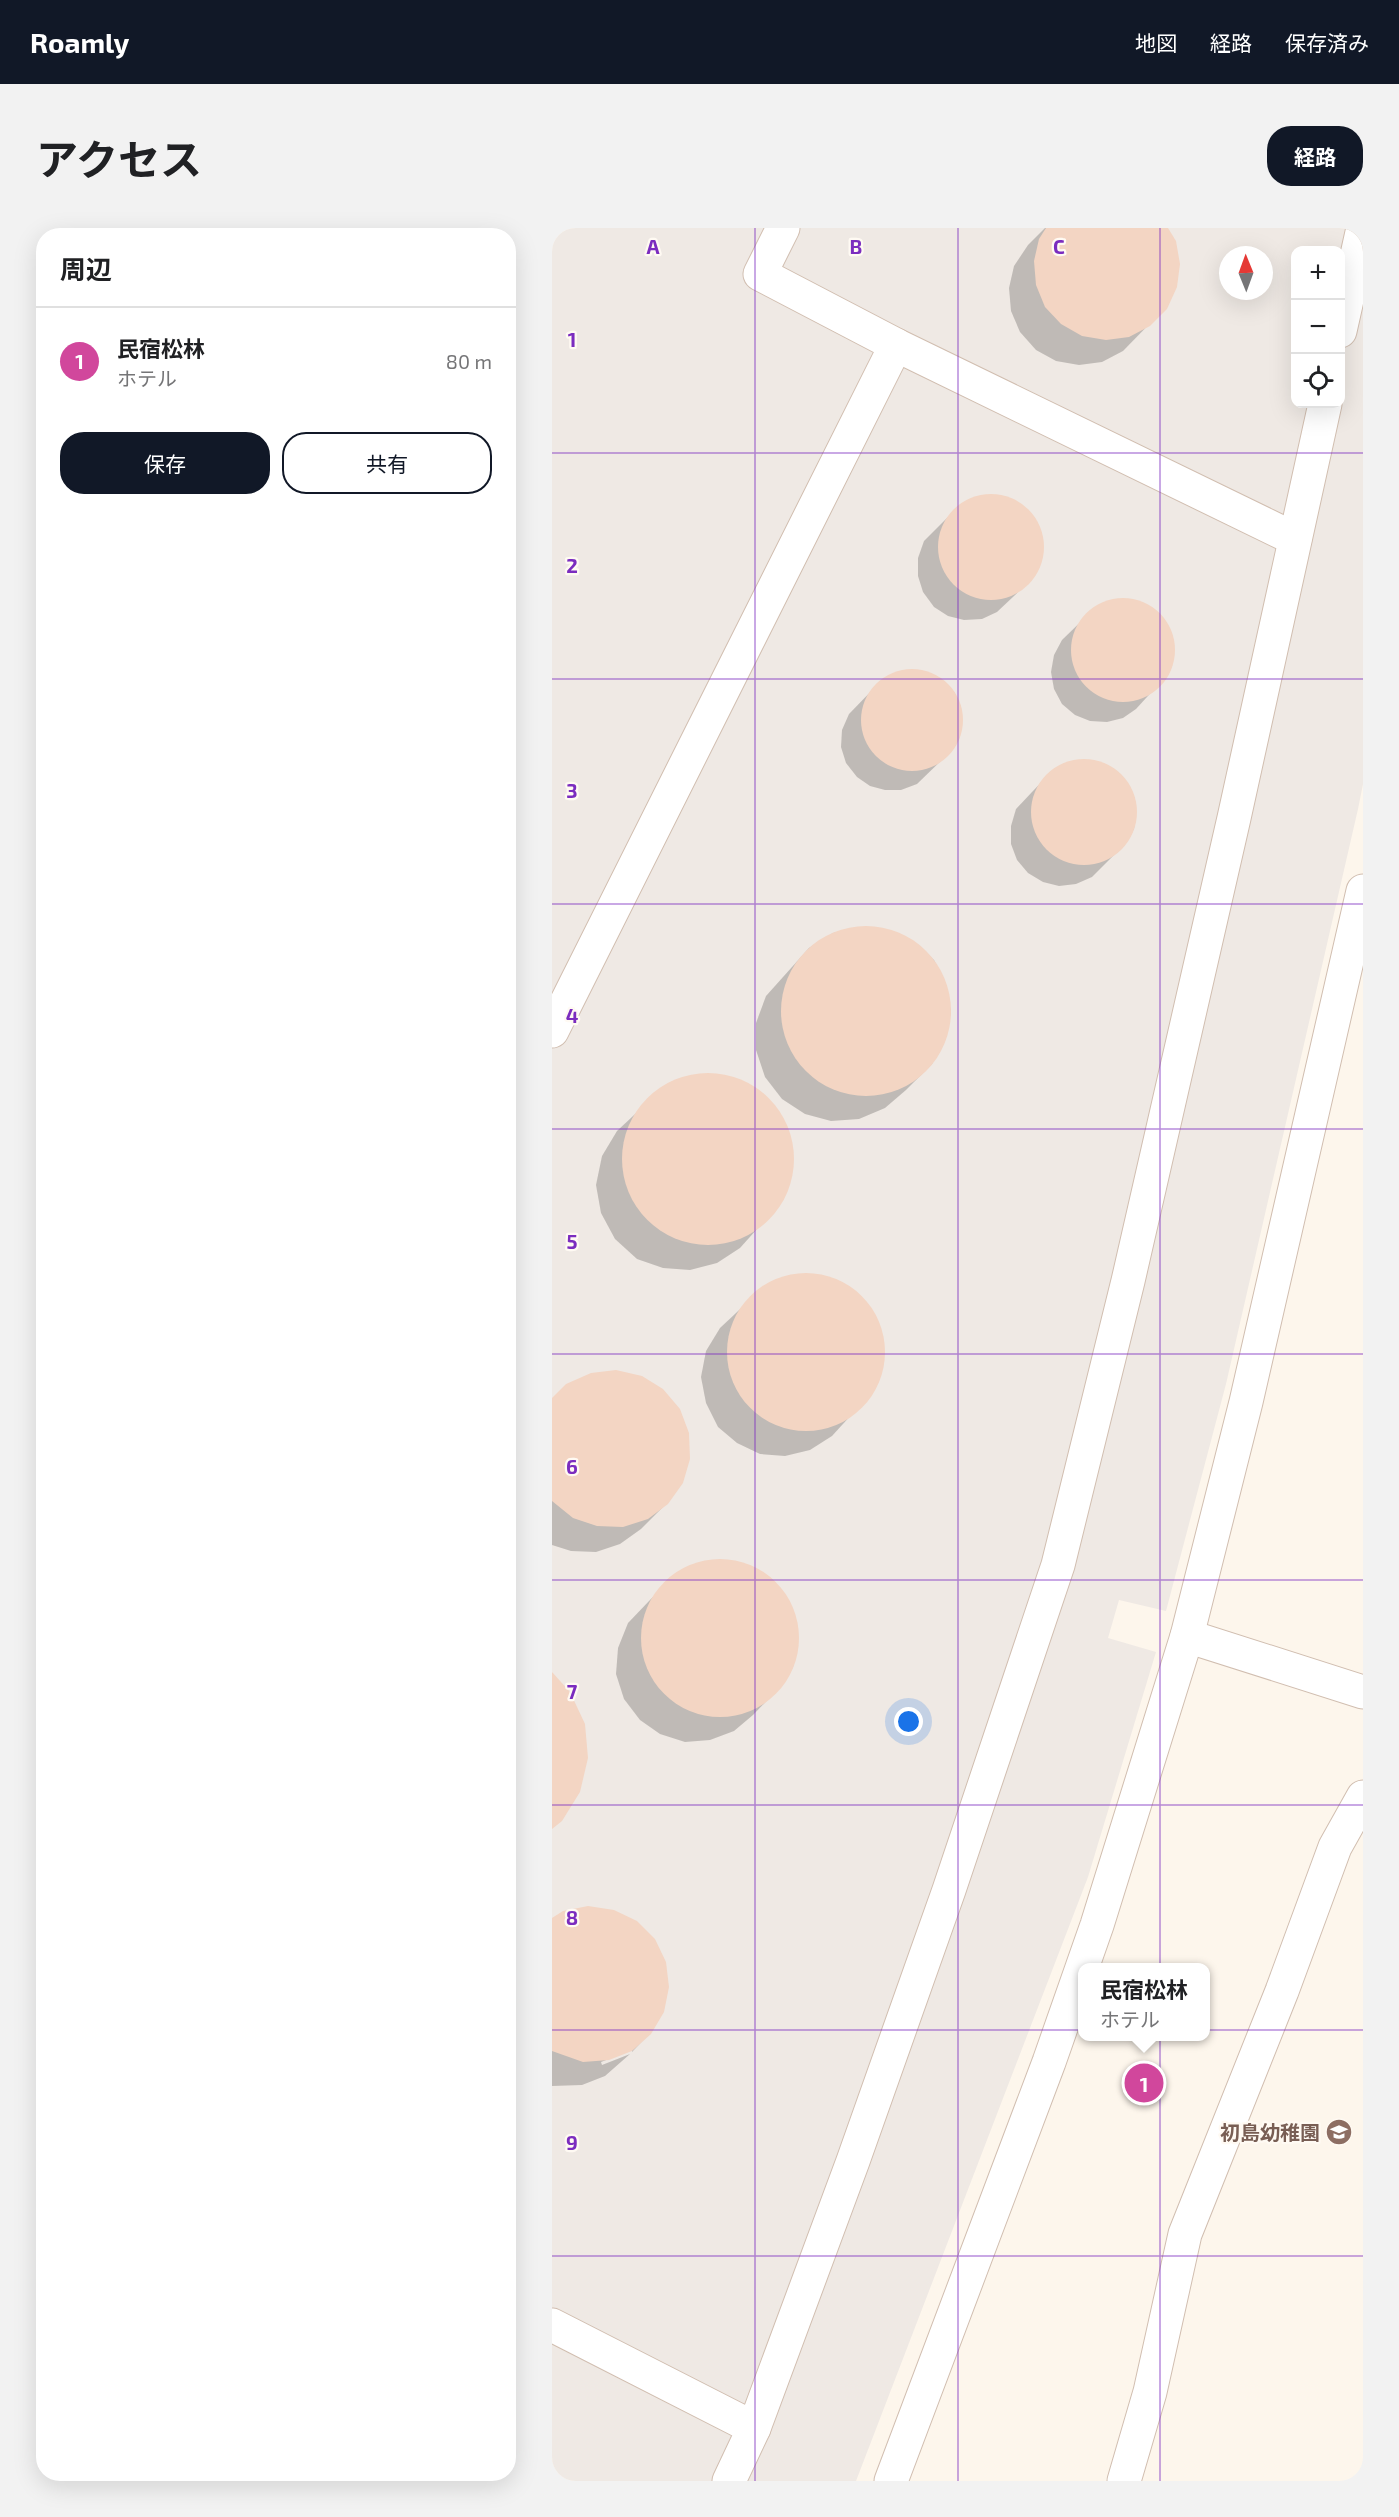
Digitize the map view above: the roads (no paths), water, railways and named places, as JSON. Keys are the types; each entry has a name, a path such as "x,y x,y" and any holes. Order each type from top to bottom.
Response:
{"street":[{"path":"783,228 760,274 896,345 1295,539"},
{"path":"1345,312 1363,228"},
{"path":"552,1031 896,345"},
{"path":"729,2481 754,2428 949,1890 1058,1565 1130,1270 1324,408"},
{"path":"1084,1963 1186,1636 1246,1402 1363,891"},
{"path":"1186,1636 1363,1692"},
{"path":"1124,2481 1150,2392 1185,2234 1282,1991 1335,1847 1363,1797"},
{"path":"891,2481 1078,1979"},
{"path":"552,2325 754,2428"}],"place":[{"name":"民宿松林","path":"1144,2083"},
{"name":"初島幼稚園","path":"1339,2132"}]}
